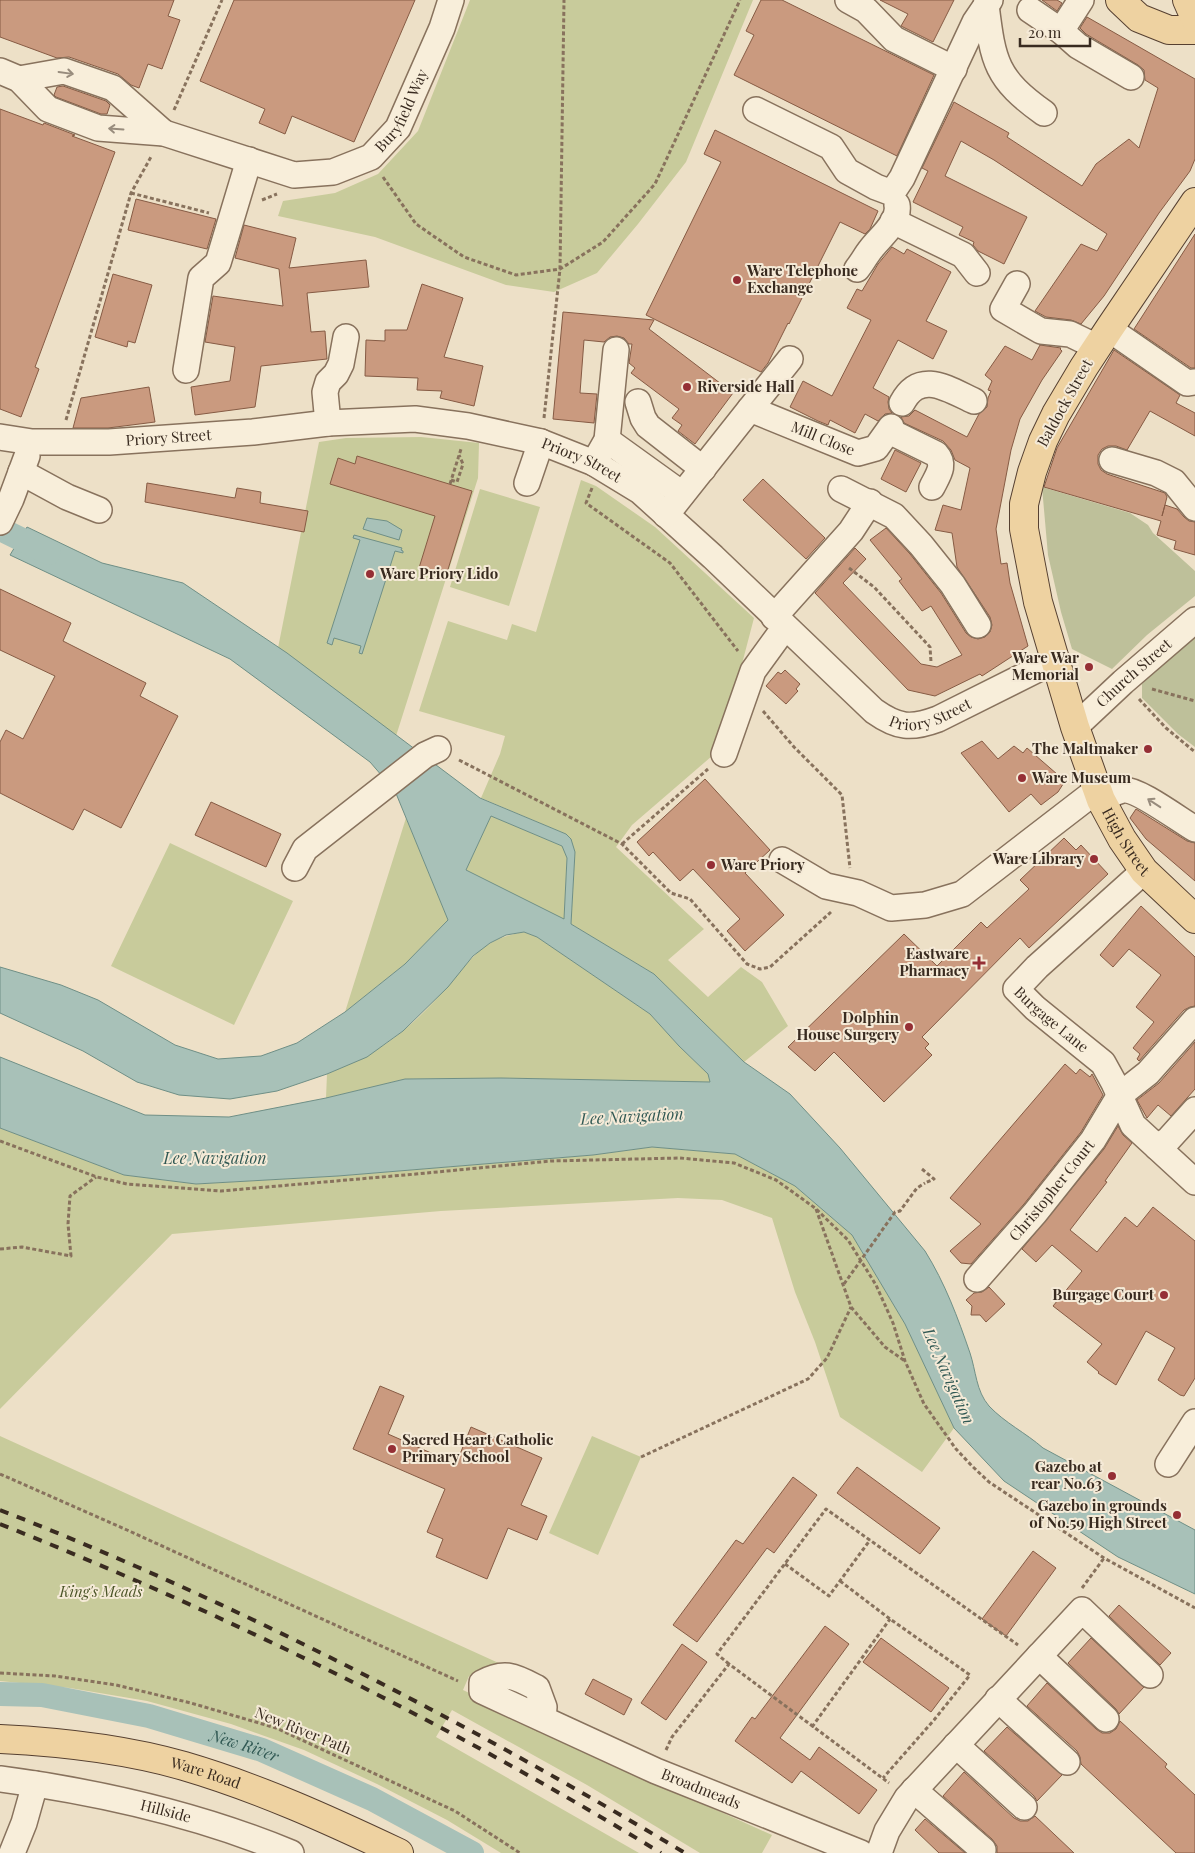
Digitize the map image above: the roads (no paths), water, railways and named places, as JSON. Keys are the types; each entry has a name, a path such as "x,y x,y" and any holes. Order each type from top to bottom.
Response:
{"main road":[{"path":"1120,0 1140,18 1169,30 1195,30"},
{"path":"1187,0 1195,18"},
{"name":"Baldock Street","path":"1056,660 1038,602 1024,529 1024,504 1032,472 1042,441 1061,406 1103,338 1188,229 1195,202"},
{"name":"High Street","path":"1056,660 1075,727 1099,795 1122,839 1144,871 1195,919"},
{"name":"Ware Road","path":"0,1739 38,1741 114,1751 183,1766 252,1788 317,1814 399,1853"}],"street":[{"name":"Buryfield Way","path":"164,132 294,175 333,172 371,157 398,128 442,28 451,0"},
{"path":"848,0 866,10 894,39 954,68"},
{"path":"1061,31 1081,0"},
{"path":"892,193 902,178 975,22 988,3"},
{"path":"988,3 991,44 1000,70 1022,98 1044,113"},
{"path":"1030,10 1061,31 1078,46 1131,77"},
{"path":"9,75 64,71 113,88 164,132"},
{"path":"9,75 48,109 98,128 164,132"},
{"path":"756,110 831,147 847,171 876,187 892,193 898,208 890,228 869,251 858,270"},
{"path":"186,370 201,278 218,263 249,160"},
{"path":"893,221 962,255 977,273"},
{"path":"1017,284 1003,309 1041,331 1103,338 1187,382 1195,382"},
{"path":"328,423 325,392 328,382 336,374 341,364 346,337"},
{"path":"597,464 608,440 616,350"},
{"path":"666,515 790,359"},
{"path":"902,403 910,390 918,385 928,384 939,385 974,401"},
{"path":"638,402 643,418 648,426 702,468"},
{"name":"Mill Close","path":"750,409 858,453 876,448 890,429 936,454 941,460 942,468 932,487"},
{"name":"Priory Street","path":"0,437 32,442 109,442 253,432 328,423 416,419 468,426 541,442 597,464 640,492 713,557 874,711 885,719 897,724 908,726 938,719 1056,660"},
{"path":"608,440 682,494"},
{"path":"0,522 32,442"},
{"path":"527,483 541,442"},
{"path":"1112,460 1156,472 1174,482 1195,508"},
{"path":"21,472 99,510"},
{"path":"841,488 894,516 922,545 953,585 978,625"},
{"path":"724,754 750,681 780,622 832,552 851,531 870,502"},
{"name":"Church Street","path":"1075,727 1122,682 1195,620"},
{"path":"295,868 304,849 432,752"},
{"path":"782,860 826,886 858,893 891,908 925,905 962,894 1099,795 1120,790 1130,790 1145,797 1195,829"},
{"name":"Burgage Lane","path":"1144,871 1036,967 1016,989 1035,1008 1103,1064 1120,1095 1133,1125 1194,1178"},
{"name":"Christopher Court","path":"977,1279 1035,1214 1093,1140 1120,1095 1148,1072 1195,1020"},
{"path":"1157,1147 1168,1140 1195,1110"},
{"path":"1168,1464 1195,1422"},
{"path":"880,1853 887,1831 910,1794 1082,1610 1150,1675"},
{"path":"1037,1657 1106,1718"},
{"name":"Broadmeads","path":"482,1691 656,1771 861,1853"},
{"path":"998,1700 1067,1762"},
{"path":"956,1745 1024,1807"},
{"name":"Hillside","path":"0,1780 35,1784 165,1811 251,1836 291,1853"},
{"path":"12,1853 24,1823 35,1784"},
{"path":"910,1794 983,1850"}],"water":[{"path":"367,518 387,521 402,530 399,540 363,529"},
{"name":"Lee Navigation","path":"27,527 102,563 183,583 287,653 480,798 566,834 571,839 575,852 571,924 654,974 744,1062 790,1094 840,1148 925,1251 939,1276 961,1327 981,1394 989,1406 1043,1448 1195,1530 1195,1594 1118,1557 1004,1481 954,1428 905,1324 852,1235 795,1186 735,1154 652,1147 593,1155 338,1176 196,1184 124,1175 0,1128 0,1057 145,1115 229,1117 326,1098 405,1079 501,1078 710,1082 708,1074 650,1014 537,937 524,932 506,935 490,943 473,956 448,987 403,1031 367,1057 327,1074 277,1091 230,1099 179,1095 137,1082 83,1051 0,1013 0,967 61,985 98,1000 175,1045 218,1059 261,1056 297,1043 345,1012 405,964 448,920 395,791 370,762 230,659 10,555","holes":["491,816 562,846 567,858 564,919 466,870"]},
{"path":"354,535 402,548 401,550 403,551 403,553 395,551 362,654 359,653 361,646 334,638 332,645 327,643 360,540 353,538"}],"waterway":[{"path":"0,529 49,553"},
{"name":"New River","path":"0,1694 42,1695 149,1716 262,1750 372,1799 472,1853"}],"railway":[{"path":"0,1510 177,1584 350,1667 519,1757 685,1853"},
{"path":"0,1524 170,1596 338,1675 501,1760 661,1853"}],"place":[{"name":"Ware Telephone Exchange","path":"737,280"},
{"name":"Riverside Hall","path":"687,387"},
{"name":"Ware Priory Lido","path":"370,574"},
{"name":"Ware War Memorial","path":"1089,667"},
{"name":"The Maltmaker","path":"1148,749"},
{"name":"Ware Museum","path":"1022,778"},
{"name":"Ware Library","path":"1094,859"},
{"name":"Ware Priory","path":"711,865"},
{"name":"Eastware Pharmacy","path":"979,963"},
{"name":"Dolphin House Surgery","path":"909,1027"},
{"name":"Burgage Court","path":"1164,1295"},
{"name":"Sacred Heart Catholic Primary School","path":"392,1449"},
{"name":"Gazebo at rear No.63","path":"1112,1476"},
{"name":"Gazebo in grounds of No.59 High Street","path":"1177,1515"}],"park label":[{"name":"King's Meads","path":"101,1592"}]}
